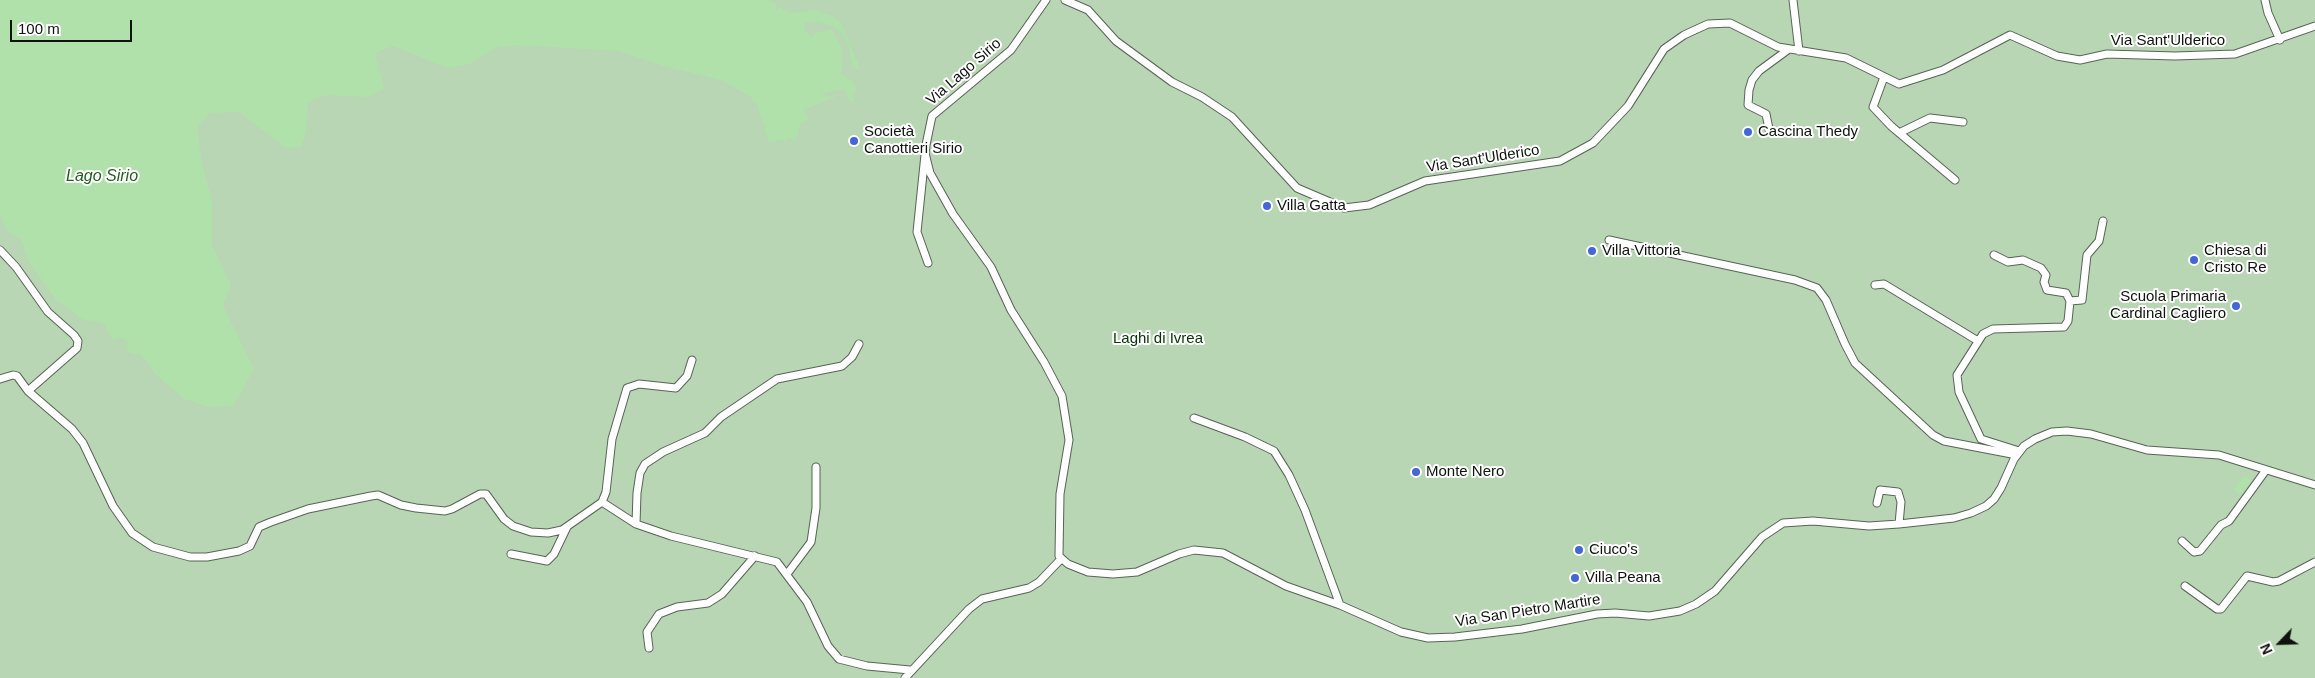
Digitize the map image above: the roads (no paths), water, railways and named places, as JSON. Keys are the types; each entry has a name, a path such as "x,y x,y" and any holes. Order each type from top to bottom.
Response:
{"street":[{"name":"Via Lago Sirio","path":"928,263 917,232 925,153 934,114 1011,50 1046,0"},
{"name":"Via Sant'Ulderico","path":"1065,0 1088,10 1116,41 1172,82 1232,117 1297,188 1344,208 1369,204 1425,181 1560,161 1593,143 1628,106 1664,49 1697,27 1708,24 1730,23 1778,47 1846,58 1900,84 1943,70 2010,35 2057,56 2080,60 2107,54 2225,55 2280,40 2315,26"},
{"path":"1793,0 1799,50"},
{"path":"2265,0 2268,13 2280,40"},
{"path":"1769,130 1766,114 1748,105 1748,90 1759,71 1789,49"},
{"path":"1884,77 1872,105 1899,133 1955,180"},
{"path":"1899,133 1930,118 1963,122"},
{"path":"905,678 910,670 940,643 969,610 982,599 1029,588 1039,582 1061,559 1058,541 1060,494 1069,440 1062,396 1044,362 1011,310 992,267 953,214 930,172 925,153"},
{"path":"2070,301 2082,300 2087,255 2099,241 2103,222"},
{"path":"1609,240 1795,280 1817,288 1826,300 1844,344 1855,362 1933,435 1944,441 2018,453"},
{"path":"0,250 16,267 48,312 74,335 78,341 77,348 28,391"},
{"path":"1994,255 2008,262 2023,260 2041,268 2046,274 2044,282 2047,290 2066,294 2070,301 2068,321 2064,327 1993,329 1983,334 1957,375 1959,392 1981,440 2018,453"},
{"path":"1875,285 1884,284 1978,341"},
{"path":"636,524 637,493 640,473 645,464 663,452 705,434 721,417 777,379 842,366 852,357 859,344"},
{"path":"0,379 13,375 17,376 28,391 72,429 83,443 113,506 132,532 154,547 190,557 207,557 239,551 250,546 259,527 271,522 308,509 378,495 402,505 445,511 480,494 486,494 504,519 513,526 531,532 548,533 562,530 602,502 606,492 612,439 627,388 638,384 676,388 687,376 692,360"},
{"path":"1194,418 1245,437 1274,451 1290,475 1305,510 1340,605"},
{"name":"Via San Pietro Martire","path":"1061,559 1080,570 1113,574 1137,572 1179,554 1194,550 1223,553 1286,586 1340,605 1385,626 1428,638 1522,629 1615,612 1649,616 1664,615 1696,604 1715,591 1762,537 1783,523 1814,521 1869,526 1899,524 1954,518 1986,506 2001,488 2018,453 2029,442 2052,432 2067,431 2112,439 2146,450 2218,455 2315,485"},
{"path":"787,574 811,542 816,508 816,467"},
{"path":"2182,541 2194,552 2200,551 2221,525 2229,521 2266,470"},
{"path":"1877,503 1880,490 1898,492 1902,502 1899,524"},
{"path":"602,502 636,524 690,542 777,562 807,602 828,646 839,659 867,666 910,670"},
{"path":"511,554 547,561 554,554 567,526"},
{"path":"648,648 647,632 659,614 677,607 708,603 722,594 755,556"},
{"path":"2185,586 2217,609 2221,609 2247,576 2273,582 2278,581 2315,562"}],"water":[{"name":"Lago Sirio","path":"0,0 769,0 776,5 775,12 779,7 792,13 816,10 833,16 841,23 860,68 859,70 852,66 849,46 843,35 836,28 819,21 804,22 805,31 811,37 813,37 812,34 831,29 833,32 843,52 841,74 854,82 856,89 854,101 851,103 844,89 822,93 826,97 841,94 804,110 808,119 800,124 796,140 789,138 784,141 769,142 757,103 753,103 752,98 721,80 664,66 619,51 518,45 495,48 470,64 448,68 393,46 375,53 384,89 368,97 326,95 308,102 306,130 301,147 286,148 239,112 210,113 197,128 202,164 212,200 212,245 231,285 223,305 254,370 233,406 209,407 184,399 155,374 139,353 132,354 129,352 126,348 128,342 125,339 121,337 113,340 105,329 106,324 82,319 56,300 29,262 21,239 13,235 5,227 0,214"},
{"path":"2245,475 2252,480 2240,495 2233,490"}],"place":[{"name":"Cascina Thedy","path":"1748,132"},
{"name":"Società Canottieri Sirio","path":"854,141"},
{"name":"Villa Gatta","path":"1267,206"},
{"name":"Villa Vittoria","path":"1592,251"},
{"name":"Chiesa di Cristo Re","path":"2194,260"},
{"name":"Scuola Primaria Cardinal Cagliero","path":"2236,306"},
{"name":"Monte Nero","path":"1416,472"},
{"name":"Ciuco's","path":"1579,550"},
{"name":"Villa Peana","path":"1575,578"}],"park label":[{"name":"Laghi di Ivrea","path":"1158,339"}]}
